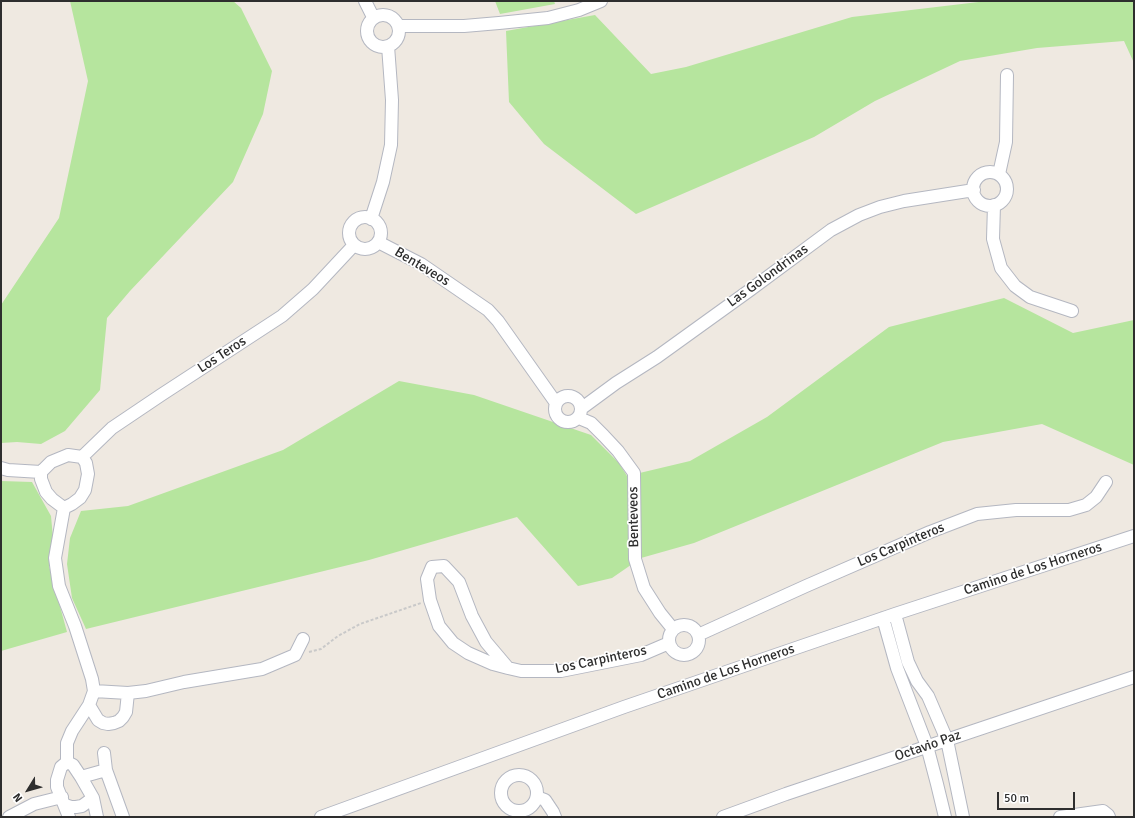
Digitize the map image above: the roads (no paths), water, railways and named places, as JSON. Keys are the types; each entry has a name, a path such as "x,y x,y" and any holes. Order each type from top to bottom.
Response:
{"street":[{"path":"365,1 373,17"},
{"path":"398,26 464,26 548,18 579,10 601,1"},
{"path":"383,14 392,18 398,26 398,36 392,44 388,46 377,46 367,35 367,25 373,17 383,14"},
{"path":"371,219 383,182 391,145 392,100 388,46"},
{"path":"999,174 1006,142 1007,75"},
{"path":"989,172 999,174 1006,183 1006,195 1003,200 994,205 988,206 983,204 975,196 974,190 976,180 979,176 989,172"},
{"name":"Las Golondrinas","path":"580,413 616,383 663,352 831,230 859,215 880,207 904,201 974,190"},
{"path":"994,205 993,239 1001,268 1015,286 1030,297 1072,311"},
{"path":"366,217 376,222 380,231 378,242 367,249 362,249 354,245 349,236 349,231 353,222 366,217"},
{"name":"Benteveos","path":"378,242 421,264 488,310 498,321 556,404"},
{"name":"Los Teros","path":"82,457 112,428 282,316 313,289 354,245"},
{"name":"Benteveos","path":"580,413 572,422 563,422 557,416 555,408 556,404 562,397 570,396 578,400 580,413 618,451 634,473 635,559 644,588 660,613 673,629"},
{"path":"68,455 82,457 88,468 85,490 80,498 64,508 52,499 46,492 41,479 41,472 51,462 63,456 68,455"},
{"path":"1,468 8,470 41,472"},
{"name":"Los Carpinteros","path":"698,635 930,532 977,514 1016,510 1069,510 1086,505 1096,497 1106,482"},
{"path":"64,508 55,558 59,586 75,626 92,679 94,692 67,743 67,762"},
{"name":"Camino de Los Horneros","path":"321,817 624,707 883,618 1134,536"},
{"name":"Los Carpinteros","path":"508,668 486,642 472,616 459,582 444,566 432,567 428,579 430,600 439,626 453,643 468,653 493,664 508,668 521,671 562,671 641,655 669,643"},
{"path":"895,614 908,662 917,681 928,696 947,740 963,817"},
{"path":"883,618 897,668 927,746 938,784 945,817"},
{"path":"682,625 687,625 698,635 698,645 692,653 688,655 674,652 669,643 670,633 673,629 682,625"},
{"path":"94,692 146,691 184,682 262,669 295,655 303,639"},
{"name":"Octavio Paz","path":"723,817 786,794 1134,677"},
{"path":"89,704 98,720 108,724 114,723 119,721 126,712 128,692"},
{"path":"104,753 106,770 123,817"},
{"path":"67,762 73,765 82,777 93,798 97,817"},
{"path":"67,762 61,767 57,780 57,787 69,817"},
{"path":"82,777 106,770"},
{"path":"537,797 544,800 555,817"},
{"path":"9,817 34,804 63,801 70,807 76,807 82,806 93,798"},
{"path":"1060,817 1091,815 1103,811 1109,817"},
{"path":"1,813 4,817"}]}
